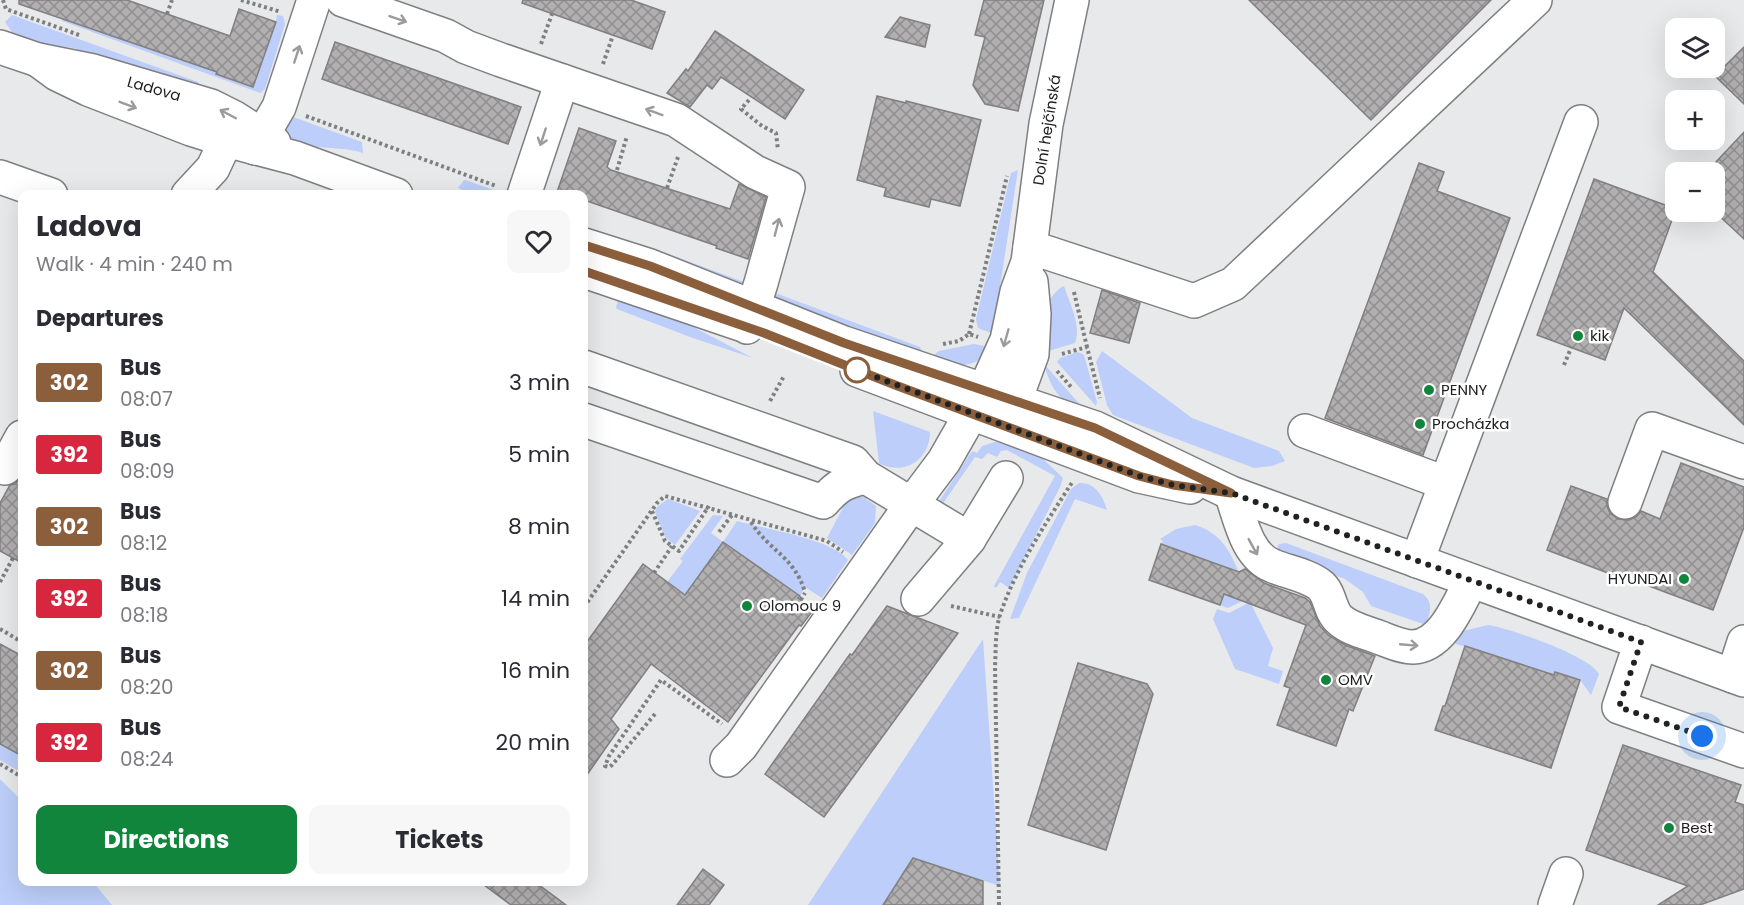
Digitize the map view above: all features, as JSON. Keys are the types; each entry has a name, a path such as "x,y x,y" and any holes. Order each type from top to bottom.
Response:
{"main road":[{"path":"196,186 213,168 248,141 279,107 314,0"},
{"path":"343,0 446,36 475,50 561,81 676,120 755,172 788,187 750,317"},
{"name":"Dolní hejčínská","path":"729,745 741,746 911,505 939,469 978,401 1005,345 1017,292 1029,254 1046,124 1072,0"},
{"path":"1029,254 1073,260 1194,301 1233,284 1534,0"},
{"name":"Ladova","path":"0,47 38,60 93,71 211,106 248,141 382,190"},
{"path":"516,190 561,81"},
{"path":"1417,561 1581,122"},
{"path":"0,177 37,190"},
{"path":"588,246 650,266 750,317"},
{"name":"Dolní hejčínská","path":"1021,412 1032,354 1034,314 1029,254"},
{"path":"588,272 844,343 978,401 1106,433 1231,493 1739,678 1744,642"},
{"path":"588,368 854,462 866,477 969,539"},
{"path":"588,421 823,502 846,482 866,477"},
{"path":"1625,502 1652,429 1744,462"},
{"path":"1305,431 1445,483"},
{"path":"5,468 18,444"},
{"path":"918,599 969,539 1006,478"},
{"path":"1231,493 1251,545 1260,559 1269,565 1321,586 1331,609 1340,621 1391,642 1411,647 1422,646 1431,641 1440,633 1471,581"},
{"path":"1641,642 1619,707 1744,751"},
{"path":"1555,905 1566,874"}],"path":[{"path":"167,14 172,0"},
{"path":"541,46 552,14"},
{"path":"602,68 613,35"},
{"path":"749,100 741,109 762,126 776,133 779,157"},
{"path":"295,112 510,190"},
{"path":"618,133 638,140"},
{"path":"617,170 627,136"},
{"path":"668,188 679,154"},
{"path":"1073,260 1072,285 1103,408"},
{"path":"940,345 959,341 969,334 987,340"},
{"path":"1058,355 1087,347"},
{"path":"1564,365 1571,348"},
{"path":"770,401 784,376"},
{"path":"999,905 995,666 1000,617 1033,544 1076,476"},
{"path":"588,601 657,503 665,496 751,521 767,542 799,574 805,592"},
{"path":"652,511 664,541 679,551 709,507"},
{"path":"719,532 732,515"},
{"path":"654,573 672,546"},
{"path":"0,582 13,558"},
{"path":"985,614 1000,617"},
{"path":"0,629 18,640"},
{"path":"655,714 612,765 605,766 609,756 661,680 729,745"},
{"path":"0,764 18,775"}],"shaded area":[{"path":"12,15 198,82 201,88 113,63 74,48 38,43 14,35 5,22"},
{"path":"277,15 283,16 285,24 265,89 260,93 62,21 63,19 217,72 216,74 276,22"},
{"path":"285,114 362,142 363,153 309,145 290,138 283,130"},
{"path":"1018,170 999,293 1004,300 999,336 978,328 976,319 1011,173"},
{"path":"466,180 493,190 462,190 458,188"},
{"path":"641,246 647,246 752,285 746,290"},
{"path":"1064,286 1076,322 1075,343 1042,353 1047,306 1051,298"},
{"path":"770,291 920,347 922,352 919,360 775,301"},
{"path":"620,293 668,314 753,358 617,309"},
{"path":"974,344 994,348 987,355 966,365 950,366 932,363 935,354 939,351"},
{"path":"1102,351 1192,418 1279,451 1285,461 1272,466 1254,468 1113,415 1107,405 1096,362"},
{"path":"1078,352 1084,355 1097,402 1096,406 1057,362 1060,358"},
{"path":"1044,364 1092,418 1061,397 1051,384"},
{"path":"873,411 930,432 926,450 914,463 898,468 879,463"},
{"path":"995,442 1008,444 1040,456 1063,478 1009,588 1000,582 996,588 994,586 1055,476 1007,450 1001,451 997,457 988,453 982,459 975,457 935,515 938,503 970,454 973,451 977,453 982,446"},
{"path":"1079,483 1094,487 1107,510 1075,499 1019,618 1010,619 1027,573 1071,489"},
{"path":"867,496 866,499 876,506 875,523 852,555 827,538 846,502"},
{"path":"668,499 700,511 675,545 666,538 655,512 657,507"},
{"path":"713,515 723,516 711,533 723,542 694,582 692,600 667,582 683,561 680,559"},
{"path":"737,521 828,546 848,560 822,598 805,587 800,596 723,542"},
{"path":"1195,525 1216,536 1224,545 1235,564 1249,598 1228,608 1220,605 1232,570 1161,544 1163,541 1160,539 1176,529"},
{"path":"1286,543 1423,594 1430,605 1426,625 1371,606 1363,592 1345,579 1282,556 1276,551 1279,544"},
{"path":"1250,602 1273,648 1268,666 1283,671 1279,684 1235,669 1213,619 1217,609 1229,613"},
{"path":"1488,625 1513,631 1548,644 1593,667 1599,674 1591,695 1580,680 1555,672 1554,675 1450,642 1463,631"},
{"path":"983,639 1000,886 913,858 883,905 808,905"},
{"path":"0,744 18,754 18,771 0,760"},
{"path":"0,779 18,797 18,886 96,886 112,905 0,905"}],"building":[{"path":"19,0 127,0 230,36 239,9 276,22 253,87 216,74 217,72 19,4"},
{"path":"523,0 631,0 665,12 652,49 522,3"},
{"path":"984,0 1044,0 1018,111 985,104 973,85 985,37 975,35"},
{"path":"1249,0 1491,0 1371,120"},
{"path":"900,17 930,25 925,47 885,37"},
{"path":"715,31 804,90 785,119 721,77 712,89 707,85 690,107 667,93 686,69 688,71"},
{"path":"335,42 521,107 508,144 322,79"},
{"path":"1744,47 1744,104 1717,78 1725,78 1725,66"},
{"path":"877,96 981,120 960,206 931,199 929,207 884,196 886,188 857,180"},
{"path":"579,128 616,141 607,167 611,170 730,209 739,184 766,197 748,259 588,201 588,190 558,190"},
{"path":"1744,132 1744,239 1725,221 1725,162 1716,162"},
{"path":"1419,163 1444,172 1437,191 1510,218 1423,455 1325,418"},
{"path":"1594,179 1665,205 1665,222 1671,222 1653,272 1744,361 1744,425 1624,308 1605,360 1537,335"},
{"path":"1102,290 1140,303 1129,343 1090,333"},
{"path":"1681,463 1744,487 1744,527 1713,610 1547,550 1571,486 1607,499 1610,513 1618,519 1629,520 1641,511 1660,519"},
{"path":"18,480 18,561 0,551 0,503 10,485"},
{"path":"723,542 800,596 798,598 814,609 801,626 799,625 728,722 651,664 611,719 619,729 588,773 588,640 643,564 685,595"},
{"path":"1161,544 1239,572 1245,569 1264,583 1305,598 1310,602 1320,626 1328,635 1345,645 1375,656 1353,711 1349,709 1336,746 1277,725 1290,688 1284,686 1306,625 1224,594 1220,605 1149,580"},
{"path":"887,606 958,633 824,817 765,774"},
{"path":"0,644 18,654 18,754 0,744"},
{"path":"1465,646 1554,675 1555,672 1580,680 1551,768 1435,730"},
{"path":"1078,663 1147,684 1153,694 1106,850 1028,825"},
{"name":"Best","path":"1623,745 1741,785 1735,802 1744,805 1744,889 1700,905 1658,905 1688,886 1586,850"},
{"path":"913,858 983,881 983,905 883,905"},
{"path":"703,869 724,885 709,905 677,905"},
{"path":"485,886 540,886 566,905 511,905"}],"bus line":[{"name":"302","path":"588,246 650,266 844,343 1095,428 1231,493 1173,485 1139,476 895,385 764,333 588,273"}],"place":[{"name":"kik","path":"1578,336"},
{"name":"PENNY","path":"1429,390"},
{"name":"Procházka","path":"1420,424"},
{"name":"HYUNDAI","path":"1684,579"},
{"name":"Olomouc 9","path":"747,606"},
{"name":"OMV","path":"1326,680"},
{"name":"Best","path":"1669,828"}],"route":[{"path":"857,370 1139,476 1173,485 1231,493 1641,642 1619,707 1702,736"}]}
